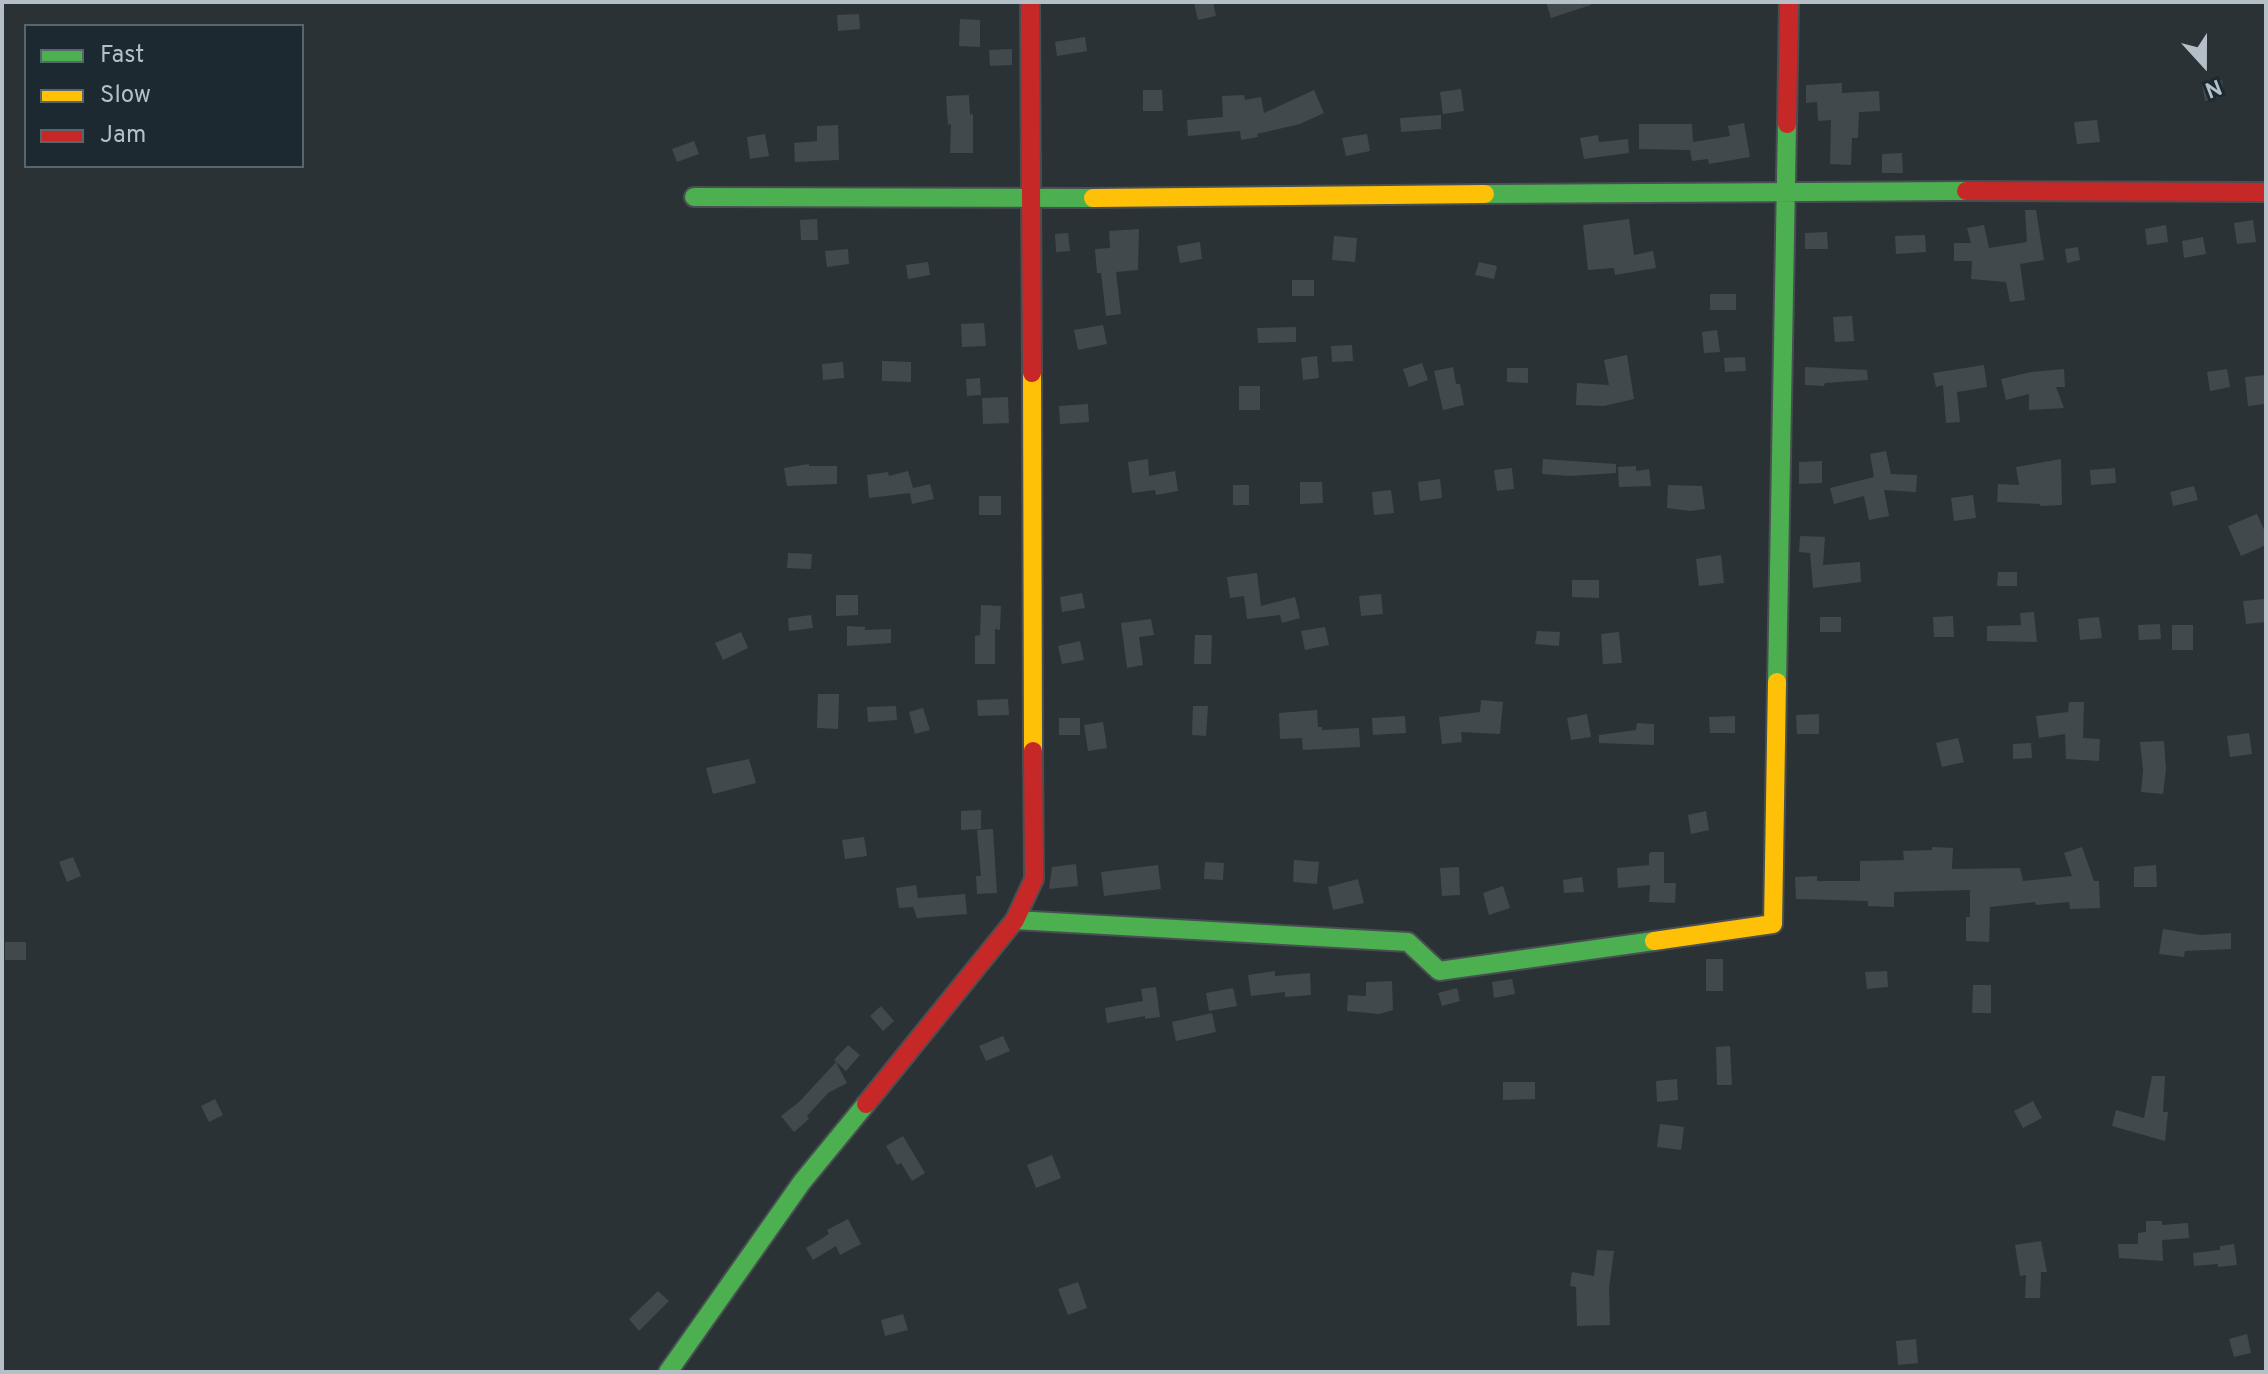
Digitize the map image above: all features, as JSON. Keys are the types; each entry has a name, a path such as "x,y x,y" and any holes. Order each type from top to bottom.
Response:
{"street":[{"path":"668,1372 802,1182 1015,920 1034,879 1030,2"},
{"path":"1015,920 1408,942 1439,971 1773,924 1789,2"},
{"path":"694,197 1031,199 1786,191 2266,192"}],"building":[{"path":"1194,2 1213,2 1216,16 1198,20"},
{"path":"1546,2 1590,2 1591,5 1551,18"},
{"path":"859,14 860,29 838,31 837,15"},
{"path":"960,19 980,20 980,47 959,46"},
{"path":"1085,37 1087,51 1057,56 1055,42"},
{"path":"1012,49 1012,65 990,66 989,50"},
{"path":"2222,80 2224,97 2205,101 2202,84"},
{"path":"1842,83 1842,93 1879,91 1880,111 1859,112 1858,138 1852,138 1851,165 1830,164 1831,120 1818,121 1817,102 1806,103 1806,85"},
{"path":"1461,89 1464,111 1443,114 1440,92"},
{"path":"1143,90 1162,90 1163,111 1143,111"},
{"path":"1314,90 1324,113 1300,124 1241,140 1240,131 1188,136 1187,120 1223,117 1222,96 1244,95 1245,100 1261,97 1264,113"},
{"path":"969,95 970,115 973,114 973,153 950,153 951,124 948,125 946,96"},
{"path":"1441,115 1441,129 1401,132 1400,118"},
{"path":"2097,120 2100,142 2077,144 2074,122"},
{"path":"1744,123 1750,157 1709,164 1708,159 1692,161 1690,150 1639,149 1639,124 1692,124 1693,142 1730,136 1728,126"},
{"path":"838,125 839,160 795,162 794,143 817,141 817,126"},
{"path":"765,134 769,156 750,159 747,137"},
{"path":"1367,134 1370,151 1346,156 1342,138"},
{"path":"1598,135 1599,142 1628,139 1629,153 1584,159 1580,138"},
{"path":"694,141 699,154 677,162 672,149"},
{"path":"1902,153 1903,173 1882,173 1882,154"},
{"path":"2025,210 2036,210 2044,260 2020,264 2025,300 2010,302 2006,282 1971,279 1972,261 1954,261 1954,243 1971,243 1967,228 1984,225 1989,248 2027,242"},
{"path":"817,219 818,240 801,240 800,220"},
{"path":"1629,219 1634,255 1653,251 1656,268 1615,275 1614,268 1588,270 1583,225"},
{"path":"2253,220 2256,242 2237,244 2234,223"},
{"path":"2166,225 2168,242 2147,245 2145,229"},
{"path":"1139,229 1138,270 1116,272 1121,314 1106,316 1095,249 1110,248 1109,231"},
{"path":"1827,232 1828,249 1805,249 1805,233"},
{"path":"1068,233 1070,251 1056,252 1055,234"},
{"path":"1925,235 1926,252 1896,254 1895,236"},
{"path":"1334,236 1357,238 1355,262 1332,260"},
{"path":"2203,237 2206,254 2184,258 2182,241"},
{"path":"1200,242 1202,259 1180,263 1177,246"},
{"path":"2078,247 2080,260 2067,263 2065,249"},
{"path":"848,249 849,264 827,267 825,251"},
{"path":"928,262 930,275 908,279 906,265"},
{"path":"1479,262 1497,266 1494,279 1475,275"},
{"path":"1292,280 1314,280 1314,296 1292,296"},
{"path":"1710,294 1736,294 1736,310 1710,310"},
{"path":"1852,316 1854,341 1835,342 1833,317"},
{"path":"984,323 986,346 962,347 961,324"},
{"path":"1103,325 1107,344 1078,350 1074,330"},
{"path":"1296,327 1296,342 1258,343 1257,328"},
{"path":"1717,330 1720,352 1704,353 1702,332"},
{"path":"1352,345 1353,361 1332,362 1331,346"},
{"path":"1627,355 1634,399 1604,406 1576,405 1577,383 1609,385 1604,360"},
{"path":"1317,356 1319,378 1303,380 1301,358"},
{"path":"1745,357 1746,371 1725,372 1724,358"},
{"path":"882,361 911,362 911,382 882,381"},
{"path":"843,362 844,378 823,380 822,364"},
{"path":"1422,363 1428,380 1409,387 1403,369"},
{"path":"1984,365 1987,387 1957,392 1960,422 1946,423 1943,385 1936,387 1933,373"},
{"path":"1453,367 1464,405 1443,410 1434,371"},
{"path":"1805,367 1867,370 1868,380 1825,383 1824,386 1805,385"},
{"path":"1507,368 1528,368 1528,383 1507,382"},
{"path":"2064,369 2065,387 2056,387 2064,408 2029,410 2029,394 2006,400 2001,379"},
{"path":"2227,369 2230,387 2210,391 2207,372"},
{"path":"2266,375 2265,404 2248,406 2245,377"},
{"path":"980,378 981,395 967,396 966,379"},
{"path":"1239,386 1260,386 1260,410 1239,410"},
{"path":"1008,397 1009,423 983,424 982,398"},
{"path":"1088,404 1089,422 1060,424 1059,406"},
{"path":"1886,451 1891,474 1917,475 1916,492 1884,490 1889,516 1869,520 1864,496 1834,504 1830,488 1874,477 1870,454"},
{"path":"1148,459 1149,476 1175,471 1178,491 1156,495 1155,490 1132,493 1128,462"},
{"path":"1543,459 1616,464 1616,473 1542,474"},
{"path":"2061,459 2062,505 1997,502 1998,484 2019,485 2016,467"},
{"path":"1822,461 1822,483 1799,484 1799,462"},
{"path":"809,464 837,466 837,484 787,486 784,468"},
{"path":"1636,466 1636,471 1649,469 1651,486 1619,487 1618,467"},
{"path":"1512,468 1514,489 1497,491 1494,470"},
{"path":"2115,468 2116,483 2091,485 2090,470"},
{"path":"908,471 913,488 930,484 934,499 912,504 910,493 869,498 867,475 888,472 889,476"},
{"path":"1440,479 1442,498 1420,501 1418,482"},
{"path":"1300,482 1322,482 1323,503 1300,504"},
{"path":"1233,485 1249,485 1249,505 1233,505"},
{"path":"1668,485 1702,486 1705,509 1667,508"},
{"path":"2194,486 2198,500 2173,506 2170,492"},
{"path":"1391,490 1394,513 1374,515 1372,492"},
{"path":"1973,495 1976,518 1954,521 1951,498"},
{"path":"979,496 1001,496 1001,515 979,515"},
{"path":"2257,514 2266,534 2266,545 2241,556 2228,526"},
{"path":"1800,536 1825,537 1823,565 1860,562 1861,582 1813,588 1810,553 1799,552"},
{"path":"788,553 812,554 811,569 787,568"},
{"path":"1721,555 1724,583 1699,586 1696,559"},
{"path":"1998,572 2017,572 2017,586 1997,586"},
{"path":"1257,573 1261,606 1295,597 1300,618 1282,623 1280,615 1247,619 1244,596 1230,598 1227,577"},
{"path":"1572,580 1599,580 1599,598 1572,597"},
{"path":"1082,593 1085,608 1062,612 1060,597"},
{"path":"1381,594 1383,614 1361,616 1359,596"},
{"path":"836,595 858,595 858,615 836,616"},
{"path":"2264,599 2266,622 2246,624 2243,601"},
{"path":"981,605 1001,606 1000,630 995,629 995,664 975,664 975,636 980,635"},
{"path":"2034,612 2037,642 1987,641 1987,626 2021,625 2020,613"},
{"path":"811,615 813,628 789,631 788,618"},
{"path":"1953,616 1954,637 1934,637 1933,617"},
{"path":"1820,617 1841,617 1841,632 1820,632"},
{"path":"2099,617 2102,638 2080,640 2078,619"},
{"path":"1151,619 1154,635 1139,637 1143,665 1127,668 1121,623"},
{"path":"2160,624 2161,639 2139,640 2138,625"},
{"path":"2172,625 2193,625 2193,650 2172,650"},
{"path":"847,626 865,627 865,630 891,629 891,643 847,646"},
{"path":"1325,627 1329,645 1305,650 1301,631"},
{"path":"1537,631 1560,632 1559,646 1535,644"},
{"path":"741,632 748,648 723,660 715,643"},
{"path":"1619,632 1622,663 1603,664 1601,634"},
{"path":"1195,635 1212,635 1211,664 1194,664"},
{"path":"1080,641 1084,660 1062,664 1058,646"},
{"path":"818,694 839,694 838,729 817,728"},
{"path":"1008,699 1009,715 978,716 977,700"},
{"path":"1481,700 1503,702 1500,734 1461,732 1462,742 1442,744 1439,717 1480,712"},
{"path":"2069,702 2084,702 2083,738 2100,739 2099,761 2066,759 2065,734 2039,738 2036,716 2068,712"},
{"path":"896,706 897,720 868,722 867,707"},
{"path":"1193,706 1208,706 1206,736 1192,735"},
{"path":"923,708 930,730 915,734 909,712"},
{"path":"1317,710 1318,727 1322,730 1359,728 1360,747 1303,750 1302,738 1280,739 1279,713"},
{"path":"1587,714 1591,737 1571,740 1567,718"},
{"path":"1819,714 1819,734 1797,734 1796,715"},
{"path":"1405,716 1406,733 1373,735 1372,718"},
{"path":"1735,716 1735,733 1710,733 1709,717"},
{"path":"1059,718 1080,718 1080,735 1059,735"},
{"path":"1103,722 1107,748 1088,751 1084,725"},
{"path":"1637,723 1654,724 1654,745 1599,743 1599,735 1636,730"},
{"path":"2249,733 2252,754 2230,757 2227,736"},
{"path":"1958,738 1964,762 1942,767 1936,743"},
{"path":"2164,741 2166,769 2163,794 2141,792 2143,770 2140,742"},
{"path":"2031,743 2032,758 2013,759 2013,744"},
{"path":"749,759 756,783 713,794 706,768"},
{"path":"981,810 981,829 961,830 961,811"},
{"path":"1706,811 1709,830 1691,834 1688,815"},
{"path":"993,829 997,893 977,894 976,876 981,876 977,830"},
{"path":"864,837 867,856 845,859 842,840"},
{"path":"1932,847 1953,848 1952,869 2020,868 2023,881 2072,876 2064,853 2082,847 2094,881 2099,881 2100,908 2070,909 2069,902 1990,907 1989,942 1966,941 1970,890 1894,892 1894,907 1868,906 1868,901 1796,899 1795,877 1817,876 1817,881 1860,881 1860,861 1904,860 1903,851 1932,850"},
{"path":"1651,852 1664,852 1664,883 1676,883 1675,903 1649,902 1650,885 1618,888 1617,868 1649,865"},
{"path":"73,857 81,876 67,882 59,862"},
{"path":"1294,860 1319,862 1317,884 1293,882"},
{"path":"1205,862 1224,863 1223,880 1204,879"},
{"path":"1076,864 1078,886 1049,889 1052,867"},
{"path":"1158,865 1161,889 1104,896 1101,872"},
{"path":"2156,865 2157,887 2134,887 2134,867"},
{"path":"1459,867 1460,895 1442,896 1440,868"},
{"path":"1582,877 1584,892 1564,893 1563,880"},
{"path":"1358,879 1364,903 1333,910 1328,887"},
{"path":"916,885 918,898 965,894 967,914 917,918 913,907 899,908 896,888"},
{"path":"1503,886 1510,908 1489,915 1483,893"},
{"path":"2163,929 2201,935 2231,933 2231,949 2185,951 2184,957 2159,954"},
{"path":"5,942 26,942 26,960 5,960"},
{"path":"1706,959 1723,959 1723,991 1706,991"},
{"path":"1275,971 1275,976 1310,973 1311,995 1285,997 1285,992 1251,996 1248,975"},
{"path":"1887,971 1888,987 1867,989 1865,972"},
{"path":"1512,979 1515,994 1494,998 1492,982"},
{"path":"1392,981 1393,1010 1379,1014 1347,1011 1348,995 1366,996 1366,982"},
{"path":"1973,985 1991,985 1991,1013 1972,1013"},
{"path":"1156,987 1160,1017 1145,1019 1145,1016 1107,1023 1105,1008 1143,1001 1141,989"},
{"path":"1233,988 1237,1006 1209,1011 1206,993"},
{"path":"1457,988 1460,1001 1442,1006 1438,993"},
{"path":"881,1006 894,1021 883,1031 870,1016"},
{"path":"1212,1013 1216,1032 1176,1041 1172,1022"},
{"path":"1003,1036 1010,1051 986,1061 979,1046"},
{"path":"848,1045 860,1055 846,1071 834,1060"},
{"path":"1730,1046 1732,1085 1717,1085 1716,1047"},
{"path":"836,1062 847,1083 828,1093 807,1116 809,1119 794,1132 781,1116 799,1102"},
{"path":"2152,1076 2165,1076 2163,1112 2168,1112 2165,1141 2112,1126 2116,1110 2144,1118"},
{"path":"1677,1079 1678,1100 1657,1102 1656,1081"},
{"path":"1503,1082 1535,1082 1535,1099 1503,1100"},
{"path":"215,1099 223,1115 209,1122 201,1106"},
{"path":"2033,1101 2042,1118 2023,1128 2014,1111"},
{"path":"1660,1124 1684,1127 1681,1150 1657,1147"},
{"path":"903,1136 925,1173 912,1181 901,1163 897,1165 886,1146"},
{"path":"1052,1155 1061,1178 1036,1188 1027,1165"},
{"path":"848,1219 861,1244 840,1255 836,1246 813,1260 806,1248 829,1234 827,1230"},
{"path":"2146,1221 2162,1221 2162,1225 2188,1223 2189,1238 2162,1240 2163,1261 2119,1258 2118,1244 2138,1244 2138,1233 2146,1232"},
{"path":"2041,1241 2047,1272 2041,1272 2040,1298 2025,1298 2026,1275 2020,1276 2015,1245"},
{"path":"2234,1244 2237,1265 2194,1266 2193,1253 2220,1250 2220,1246"},
{"path":"1597,1250 1614,1251 1609,1288 1610,1325 1577,1326 1576,1287 1570,1286 1572,1272 1594,1276"},
{"path":"1078,1282 1087,1308 1068,1315 1058,1289"},
{"path":"658,1291 669,1301 639,1331 629,1319"},
{"path":"903,1314 908,1330 885,1336 881,1320"},
{"path":"2247,1334 2251,1353 2234,1357 2229,1339"},
{"path":"1916,1339 1918,1363 1898,1365 1896,1341"}],"traffic: fast":[{"path":"1777,682 1787,124"},
{"path":"1485,194 1966,191"},
{"path":"694,197 1093,198"},
{"path":"1015,920 1408,942 1439,971 1654,941"},
{"path":"668,1372 802,1182 866,1104"}],"traffic: slow":[{"path":"1093,198 1485,194"},
{"path":"1032,373 1033,751"},
{"path":"1654,941 1773,924 1777,682"}],"traffic: jam":[{"path":"1030,2 1032,373"},
{"path":"1787,124 1789,2"},
{"path":"1966,191 2266,192"},
{"path":"866,1104 1015,920 1034,879 1033,751"}]}
